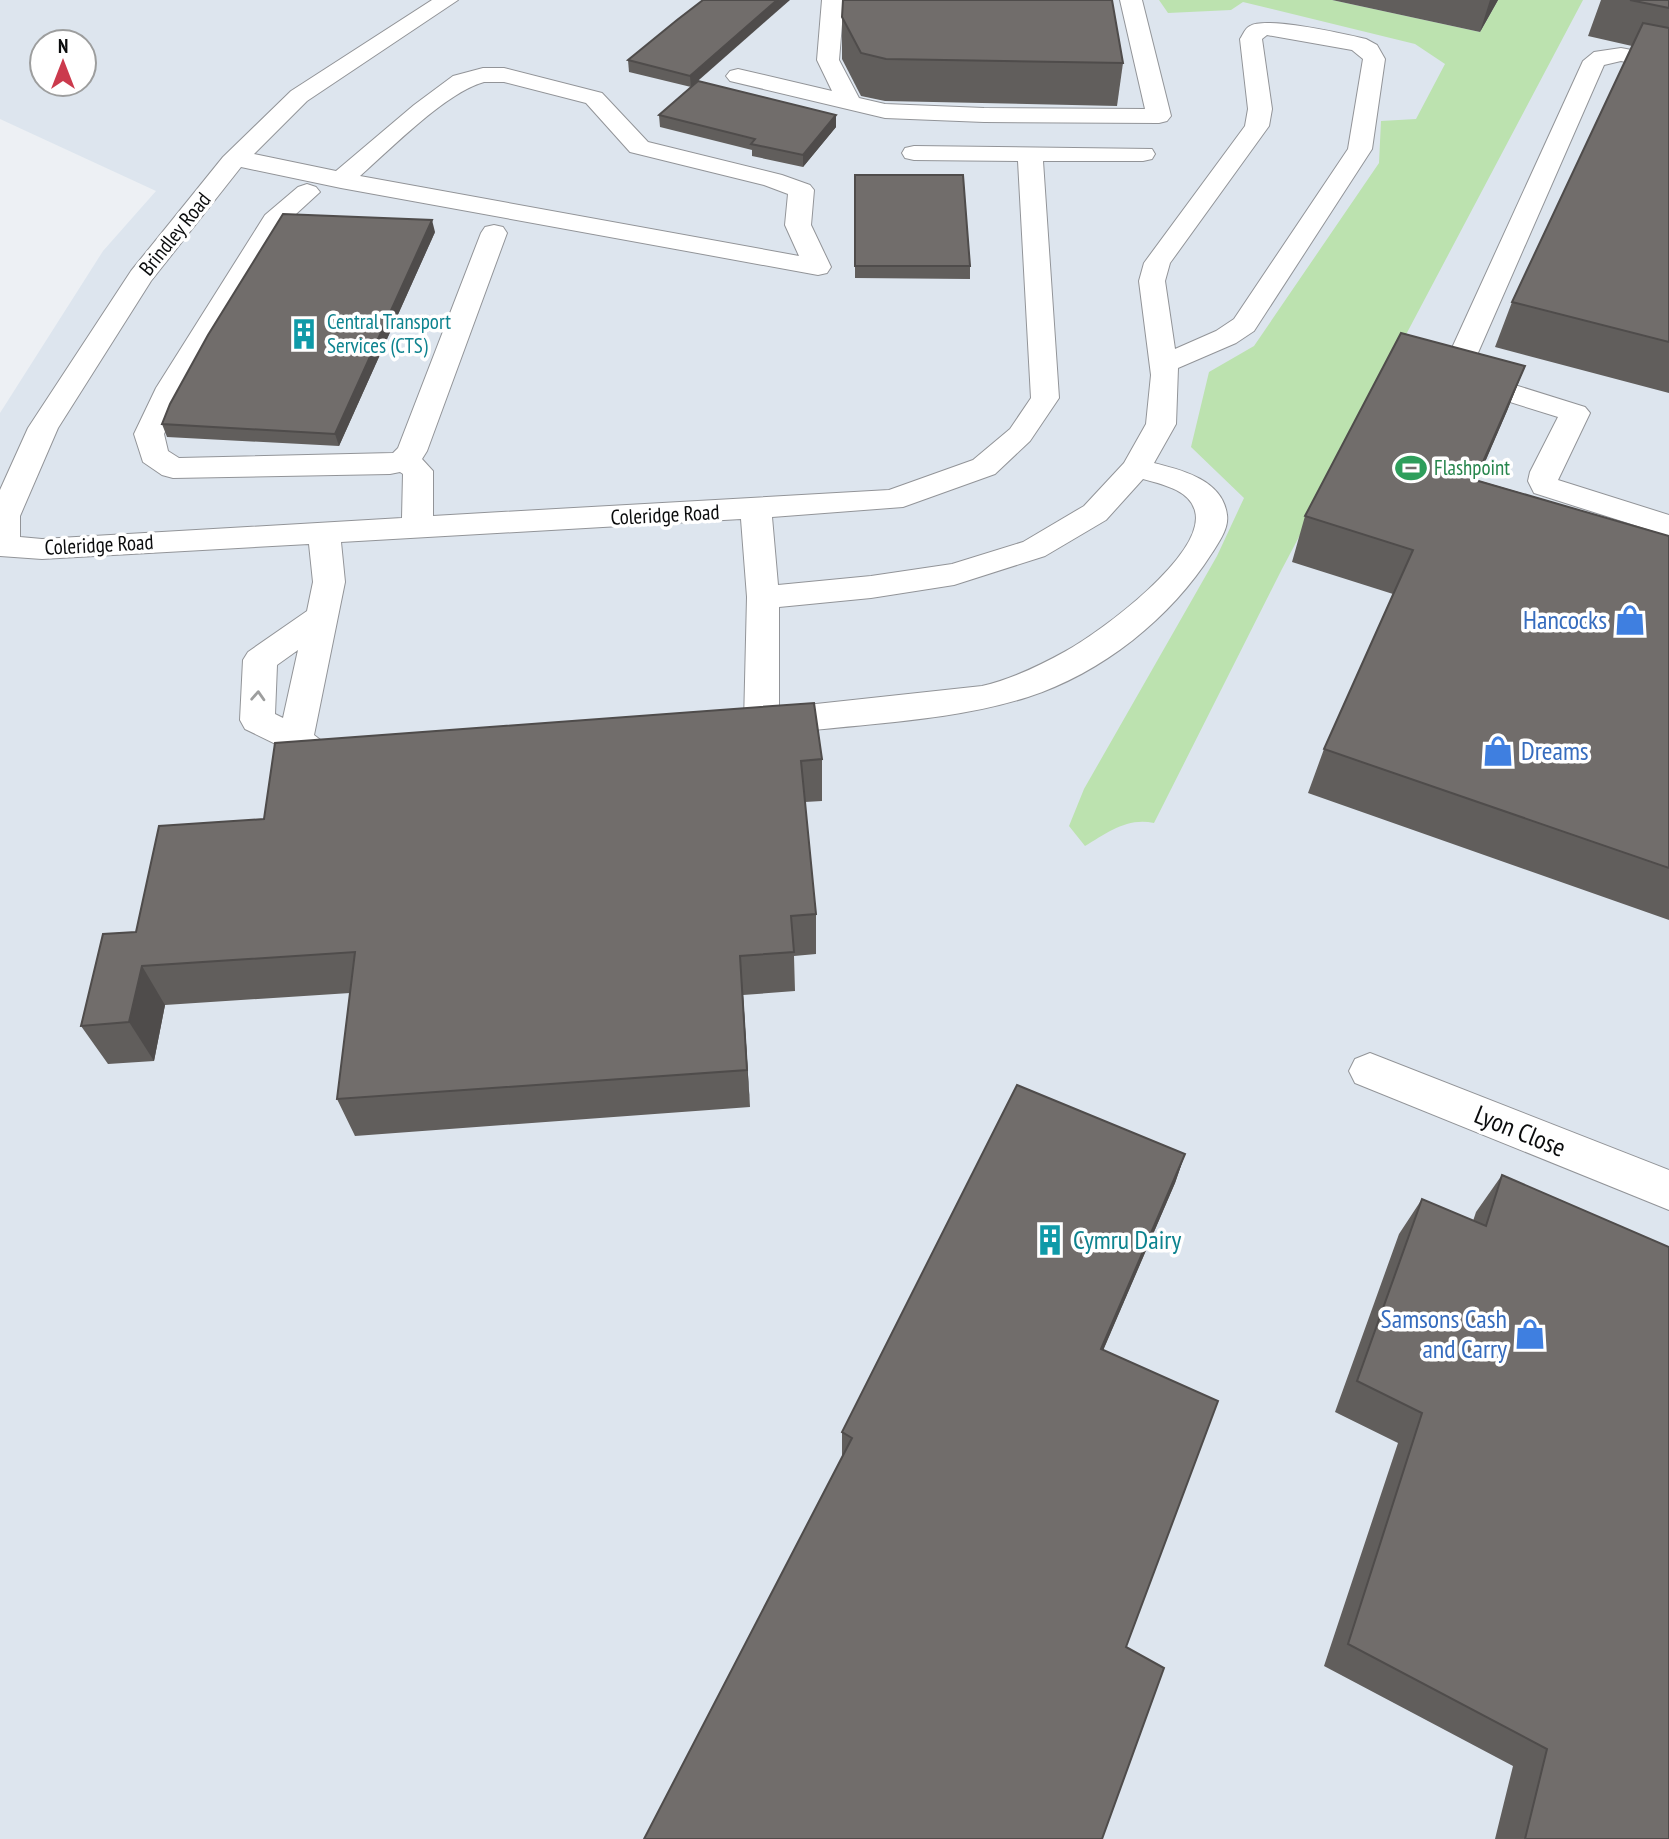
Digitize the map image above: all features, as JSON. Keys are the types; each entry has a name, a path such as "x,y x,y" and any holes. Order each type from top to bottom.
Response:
{"street":[{"name":"Brindley Road","path":"4,547 4,516 43,428 140,277 236,158 299,96 447,0"},
{"path":"833,0 828,60 850,103"},
{"path":"738,76 885,111 984,115 1158,116 1131,0"},
{"path":"764,597 871,587 954,573 1034,549 1095,513 1136,468 1160,424 1165,375 1152,281 1157,263 1257,126 1260,108 1251,39 1256,31 1266,27 1358,44 1369,50 1374,59 1360,149 1244,326 1226,337 1164,364"},
{"path":"1669,64 1626,54 1603,55 1594,61 1455,372 1466,379 1575,413 1545,472 1545,486 1669,526"},
{"path":"236,158 341,180 818,267 798,225 801,190 773,180 639,147 594,98 504,75 483,75 461,81 422,110 341,180"},
{"path":"984,115 987,153"},
{"path":"1073,116 1076,154"},
{"path":"914,153 1143,154"},
{"name":"Coleridge Road","path":"4,547 42,549 892,500 984,467 1020,435 1045,398 1030,153"},
{"path":"307,192 274,220 170,388 149,434 154,455 173,468 357,467 390,465 404,460 412,451 494,233"},
{"path":"404,460 418,471 417,528"},
{"path":"756,509 764,597 747,724 991,696 1052,675 1129,626 1172,589 1204,541 1210,529 1212,512 1202,495 1182,480 1136,468"},
{"path":"296,739 329,582 324,533"},
{"path":"322,616 260,660 257,720 296,739 314,754 340,758 381,754"},
{"name":"Lyon Close","path":"1370,1071 1669,1190"}],"shaded area":[{"path":"0,0 1669,0 1669,1839 0,1839 0,413 103,251 156,191 0,119"}],"green space":[{"path":"1159,0 1332,0 1480,32 1498,0 1583,0 1282,569 1154,823 1126,824 1085,846 1069,826 1084,789 1217,556 1244,498 1191,447 1209,372 1254,346 1379,163 1381,121 1416,119 1445,64 1415,44 1243,2 1231,10 1168,13"}],"building":[{"path":"703,0 777,0 690,76 628,60 677,20"},
{"path":"843,0 1112,0 1123,63 886,59 861,53 842,17"},
{"path":"1630,0 1669,0 1669,8"},
{"path":"1643,23 1669,28 1669,342 1512,302"},
{"path":"698,81 836,115 803,155 751,144 755,139 659,115"},
{"path":"855,175 963,175 970,266 855,266"},
{"name":"Central Transport Services (CTS)","path":"283,214 432,220 335,434 162,424 208,335"},
{"path":"1401,333 1525,366 1475,480 1669,536 1669,868 1324,749 1413,550 1305,516"},
{"path":"814,703 822,759 801,761 816,914 791,916 794,952 740,956 747,1070 337,1099 355,952 142,966 129,1022 81,1026 103,934 136,932 159,826 264,819 275,743"},
{"path":"1017,1085 1185,1154 1101,1349 1218,1401 1126,1647 1164,1668 1102,1839 644,1839 852,1438 842,1432"},
{"path":"1502,1175 1669,1247 1669,1839 1525,1839 1547,1749 1348,1644 1422,1413 1357,1381 1422,1199 1486,1226"}],"place":[{"name":"Central Transport Services (CTS)","path":"304,334"},
{"name":"Flashpoint","path":"1411,468"},
{"name":"Hancocks","path":"1630,620"},
{"name":"Dreams","path":"1498,751"},
{"name":"Cymru Dairy","path":"1050,1240"},
{"name":"Samsons Cash and Carry","path":"1530,1334"}]}
